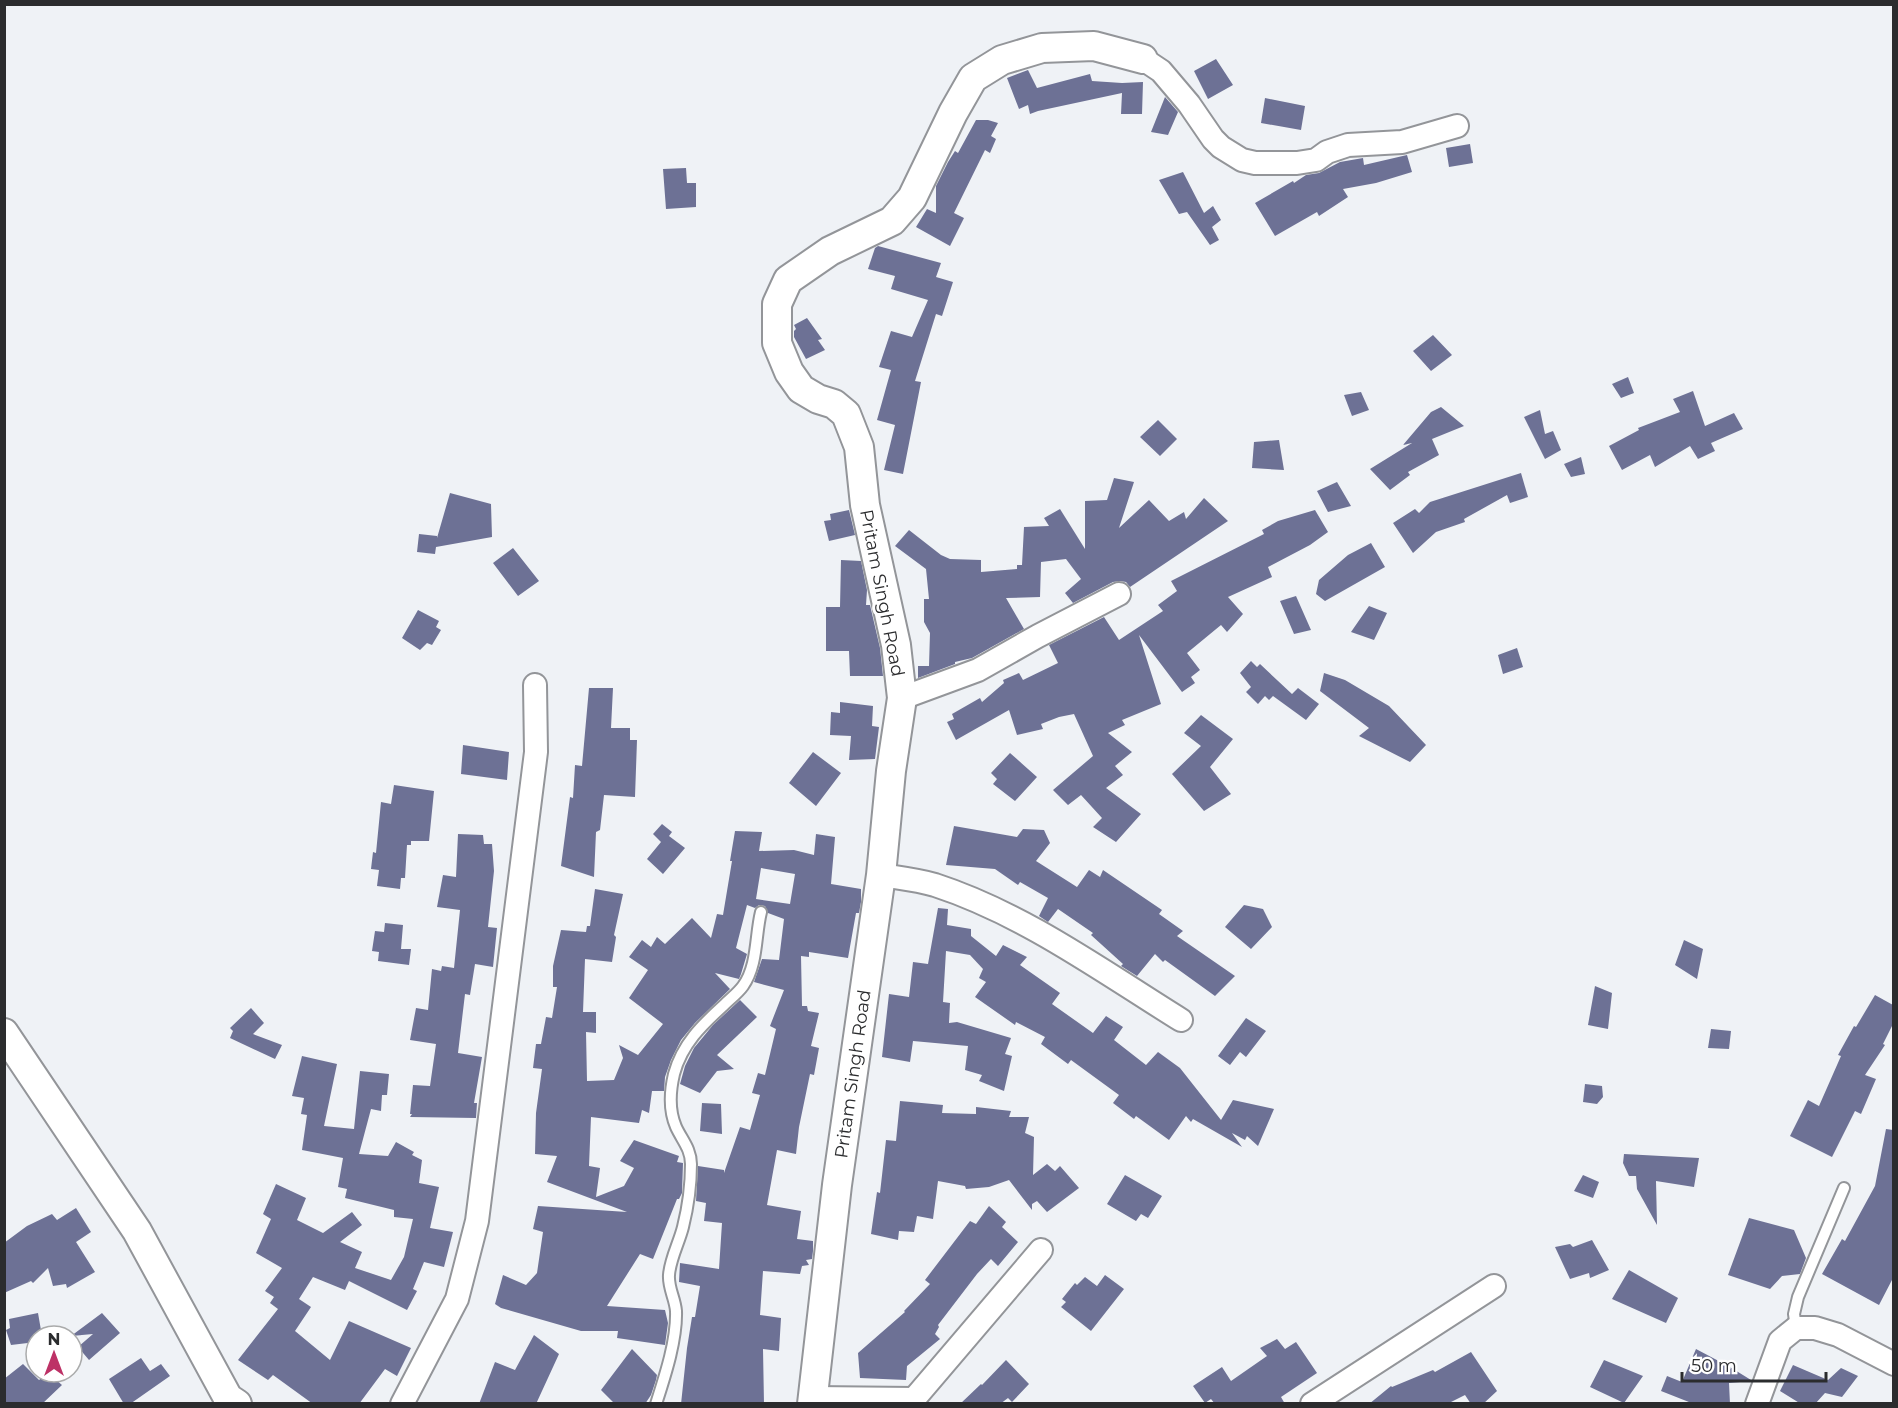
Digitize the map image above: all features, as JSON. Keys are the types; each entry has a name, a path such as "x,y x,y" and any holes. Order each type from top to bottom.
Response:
{"street":[{"name":"Pritam Singh Road","path":"813,1401 837,1185 881,874 891,771 902,698 896,645 865,505 859,447 846,414 834,404 801,390 789,372 777,343 777,304 788,280 831,251 892,221 912,198 953,112 973,78 1002,60 1042,48 1094,46 1143,59"},
{"path":"1143,59 1161,71 1221,147 1242,159 1255,163 1298,163 1316,159 1327,152 1348,145 1402,142 1457,126"},
{"path":"902,698 978,670 1119,594"},
{"path":"402,1404 457,1299 477,1221 536,752 535,685"},
{"path":"881,874 933,884 986,904 1041,933 1181,1020"},
{"path":"4,1033 137,1231 233,1401"},
{"path":"813,1401 914,1399 1041,1250"},
{"path":"1312,1404 1494,1286"},
{"path":"1757,1404 1780,1341 1796,1328 1815,1328 1838,1335 1893,1364"}],"lane":[{"path":"656,1404 667,1368 675,1327 676,1310 669,1285 669,1274 683,1226 691,1183 691,1158 675,1125 671,1108 674,1074 680,1057 694,1034 742,987 752,970 756,932 761,912"},
{"path":"1796,1328 1794,1314 1797,1297 1844,1188"}],"building":[{"path":"1216,59 1233,85 1208,99 1194,71"},
{"path":"1028,70 1037,88 1090,74 1092,81 1143,82 1142,114 1121,114 1122,93 1030,114 1028,105 1019,109 1007,78"},
{"path":"1165,97 1178,112 1168,135 1151,132"},
{"path":"1265,98 1305,106 1301,130 1261,123"},
{"path":"976,120 998,123 991,136 996,139 990,153 985,150 954,213 964,218 950,246 916,227 927,209 936,213 936,186 948,162 955,151 958,153"},
{"path":"1470,144 1473,163 1449,167 1446,148"},
{"path":"1407,155 1412,172 1376,183 1343,189 1348,197 1319,216 1317,212 1275,236 1255,203 1293,181 1294,183 1306,175 1319,173 1340,162 1363,158 1364,165"},
{"path":"686,168 687,183 696,183 696,207 666,209 663,169"},
{"path":"1183,172 1204,213 1213,206 1221,220 1212,227 1219,240 1210,245 1187,212 1179,214 1159,180"},
{"path":"878,246 941,263 936,277 953,282 942,316 936,314 915,381 921,382 903,474 884,470 895,425 877,420 891,370 879,367 891,331 912,337 928,300 891,289 895,276 868,269 875,248"},
{"path":"807,318 822,339 818,340 825,350 806,359 794,337 796,329 794,325"},
{"path":"1433,335 1452,355 1431,371 1413,351"},
{"path":"1628,377 1634,393 1621,398 1612,384"},
{"path":"1693,391 1705,426 1734,413 1743,429 1711,443 1715,451 1698,459 1690,446 1655,467 1650,455 1622,470 1609,446 1639,430 1638,428 1680,412 1673,399"},
{"path":"1361,392 1369,410 1352,416 1344,395"},
{"path":"1441,407 1464,426 1432,439 1439,455 1408,472 1410,475 1390,490 1370,469 1412,443 1403,445 1431,412"},
{"path":"1540,410 1545,434 1553,431 1561,450 1545,459 1524,417"},
{"path":"1158,420 1177,439 1160,456 1140,437"},
{"path":"1279,440 1284,470 1252,468 1254,442"},
{"path":"1581,457 1585,474 1571,477 1564,464"},
{"path":"1521,473 1528,497 1510,503 1507,495 1464,519 1465,522 1436,532 1413,553 1393,523 1415,509 1419,513 1430,502"},
{"path":"1114,478 1134,482 1119,528 1149,500 1169,521 1184,512 1186,519 1204,498 1228,521 1130,587 1126,582 1113,582 1073,603 1065,593 1081,579 1066,559 1041,562 1040,597 1006,598 1024,629 972,658 955,662 955,664 918,678 918,666 929,666 930,633 924,622 924,599 929,599 926,569 895,546 909,530 941,555 950,559 981,560 981,572 1017,569 1017,565 1022,565 1024,527 1049,526 1044,518 1060,509 1085,549 1085,501 1107,500"},
{"path":"1337,482 1351,506 1328,512 1317,491"},
{"path":"450,493 491,504 492,537 436,547 435,554 417,552 419,534 437,536 437,538"},
{"path":"849,510 855,535 829,541 824,521 831,520 830,514"},
{"path":"1315,510 1328,532 1310,545 1268,567 1272,577 1228,597 1243,614 1227,632 1221,625 1187,653 1200,670 1191,677 1195,683 1182,692 1139,635 1161,704 1122,720 1125,725 1108,733 1132,752 1115,766 1123,775 1106,788 1141,814 1116,842 1093,827 1102,818 1081,795 1068,805 1053,790 1093,756 1074,714 1041,724 1043,729 1017,735 1009,710 956,740 947,722 954,719 952,714 980,698 982,702 1004,683 1003,680 1019,673 1023,680 1058,663 1049,645 1104,617 1119,640 1163,611 1158,605 1177,591 1171,581 1264,534 1262,530 1278,521"},
{"path":"1371,543 1385,567 1325,601 1316,594 1319,580 1348,555"},
{"path":"513,548 539,581 518,596 493,563"},
{"path":"841,560 861,561 867,590 866,605 870,605 880,648 883,676 850,676 849,651 826,651 826,607 840,607"},
{"path":"1296,596 1311,630 1294,634 1280,601"},
{"path":"1369,606 1387,613 1374,640 1351,632"},
{"path":"418,610 439,621 436,627 441,630 432,645 427,643 420,650 402,638"},
{"path":"1517,648 1523,667 1503,674 1498,655"},
{"path":"1251,661 1257,667 1260,664 1292,694 1298,688 1319,704 1306,720 1273,696 1269,700 1265,696 1258,704 1246,692 1251,687 1240,673"},
{"path":"1324,673 1345,680 1389,706 1426,745 1410,762 1359,736 1369,728 1320,691"},
{"path":"589,688 613,688 611,728 630,728 630,740 637,740 635,797 604,795 600,830 596,832 594,877 561,866 570,797 573,798 575,765 582,766"},
{"path":"840,702 873,706 872,726 879,727 875,759 849,760 851,736 830,735 831,712 840,713"},
{"path":"1201,715 1233,739 1210,767 1231,794 1204,811 1172,774 1201,746 1184,733"},
{"path":"463,745 509,752 507,780 461,774"},
{"path":"813,752 841,773 816,806 789,783"},
{"path":"1010,753 1037,777 1015,801 993,784 997,779 991,773"},
{"path":"394,785 434,791 429,841 411,841 411,845 407,845 405,878 401,878 400,889 377,886 379,870 371,869 373,852 376,853 381,802 391,804"},
{"path":"662,824 672,832 669,836 685,848 663,874 647,859 661,842 653,834"},
{"path":"954,826 1017,837 1023,829 1044,830 1050,843 1036,861 1077,887 1089,870 1100,877 1103,870 1162,910 1159,914 1183,931 1177,936 1235,976 1215,996 1165,960 1163,962 1155,954 1137,976 1121,966 1123,964 1091,935 1093,933 1058,909 1048,922 1039,916 1048,898 1020,882 1018,885 995,869 946,865"},
{"path":"735,831 762,832 759,851 794,850 814,855 816,834 835,837 831,884 861,889 861,902 859,913 856,913 848,958 809,952 809,957 801,956 802,1006 807,1006 808,1011 819,1013 811,1046 819,1048 814,1075 810,1074 796,1154 777,1150 767,1205 801,1211 797,1239 813,1241 813,1251 812,1259 806,1260 809,1265 802,1266 800,1274 763,1271 760,1315 781,1318 779,1351 763,1349 764,1404 681,1404 687,1348 700,1286 679,1282 680,1263 719,1269 722,1223 704,1221 706,1203 696,1201 698,1166 724,1170 724,1173 740,1127 750,1130 760,1095 752,1093 758,1073 765,1075 776,1029 770,1026 784,990 754,982 762,959 779,960 784,919 768,913 765,906 759,905 755,908 747,905 736,948 747,954 739,979 715,973 730,989 681,1040 665,1077 664,1091 652,1091 649,1113 642,1110 639,1123 591,1117 589,1166 600,1168 596,1197 624,1186 634,1168 620,1161 634,1140 679,1156 677,1162 683,1163 682,1193 677,1199 653,1259 640,1254 607,1306 665,1310 668,1323 665,1345 617,1338 618,1331 581,1331 501,1308 495,1304 503,1275 526,1285 537,1273 543,1232 533,1229 538,1206 627,1212 547,1182 557,1156 535,1154 536,1113 542,1069 533,1068 536,1044 541,1044 546,1017 552,1018 557,987 553,987 553,966 561,930 586,932 587,926 590,926 595,889 623,894 614,935 616,937 612,962 585,959 583,1012 596,1012 596,1033 586,1032 587,1081 614,1080 623,1058 619,1045 638,1055 663,1024 629,998 648,970 629,957 642,940 651,947 657,937 665,944 692,918 711,938 717,914 723,915 732,861 730,861","holes":["761,868 795,874 790,904 756,899"]},
{"path":"458,834 483,835 484,844 492,844 494,871 488,927 497,928 493,967 475,964 470,995 465,994 458,1053 482,1057 474,1103 477,1103 476,1118 410,1117 413,1085 430,1086 436,1044 410,1040 416,1008 428,1010 432,969 441,971 442,966 454,968 460,910 437,907 443,875 456,877"},
{"path":"1244,905 1263,909 1272,927 1251,949 1225,927"},
{"path":"938,908 948,909 947,925 971,929 971,936 996,956 1003,945 1027,957 1020,965 1060,993 1052,1004 1093,1033 1106,1016 1123,1027 1114,1040 1146,1065 1158,1052 1180,1068 1221,1120 1233,1100 1274,1109 1258,1146 1247,1136 1245,1140 1232,1133 1242,1147 1193,1119 1191,1122 1186,1116 1169,1140 1136,1116 1134,1119 1113,1103 1119,1095 1071,1060 1068,1064 1041,1044 1045,1037 1016,1022 1015,1025 975,997 986,982 979,978 983,969 970,955 946,951 943,1002 950,1003 949,1023 957,1022 1011,1038 1005,1054 1012,1056 1004,1091 979,1081 982,1075 965,1070 968,1046 913,1041 910,1062 882,1057 889,994 909,997 913,962 928,964"},
{"path":"385,923 403,925 401,949 411,949 409,965 378,961 379,952 372,951 375,931 384,932"},
{"path":"1684,940 1703,949 1697,979 1675,965"},
{"path":"1595,986 1612,993 1608,1029 1588,1025"},
{"path":"1875,995 1893,1005 1893,1024 1883,1044 1885,1045 1865,1075 1876,1079 1861,1114 1855,1111 1832,1157 1790,1136 1808,1100 1819,1106 1841,1056 1838,1055"},
{"path":"740,1000 757,1017 717,1055 734,1069 717,1071 700,1093 680,1084 685,1066 694,1048 713,1025"},
{"path":"251,1008 264,1023 253,1034 282,1045 275,1059 230,1038 233,1031 230,1028"},
{"path":"1246,1018 1266,1031 1246,1057 1240,1052 1230,1065 1218,1056"},
{"path":"1711,1029 1731,1031 1729,1049 1708,1048"},
{"path":"302,1056 337,1064 324,1126 354,1129 360,1071 389,1074 387,1095 382,1095 381,1111 371,1109 359,1154 388,1156 396,1142 414,1152 412,1155 422,1160 419,1183 439,1187 430,1228 453,1232 444,1267 424,1262 413,1289 417,1291 407,1310 349,1281 345,1290 313,1277 299,1299 311,1307 295,1331 330,1360 349,1321 411,1348 397,1376 385,1369 359,1404 313,1404 273,1375 268,1380 238,1360 278,1309 270,1303 274,1297 265,1291 282,1268 256,1253 271,1219 263,1214 276,1184 306,1198 297,1220 323,1233 352,1212 362,1225 340,1242 362,1252 355,1268 391,1280 404,1257 413,1219 394,1217 394,1210 345,1198 347,1189 338,1187 343,1158 302,1150 307,1115 301,1114 304,1098 292,1096"},
{"path":"1585,1084 1602,1086 1603,1097 1597,1104 1583,1102"},
{"path":"900,1101 943,1105 942,1113 976,1114 976,1107 1011,1111 1009,1117 1029,1117 1025,1133 1034,1137 1033,1175 1047,1164 1055,1171 1060,1166 1079,1188 1047,1212 1037,1201 1032,1204 1032,1210 1009,1180 989,1187 966,1189 965,1186 938,1181 933,1219 917,1216 914,1232 899,1231 898,1240 871,1234 877,1192 880,1193 886,1140 896,1141"},
{"path":"702,1103 721,1104 722,1134 700,1131"},
{"path":"1886,1129 1893,1130 1893,1278 1879,1305 1822,1274 1842,1239 1845,1241 1875,1186"},
{"path":"1624,1154 1699,1158 1694,1187 1656,1181 1657,1225 1637,1189 1636,1176 1629,1176 1623,1163"},
{"path":"1125,1175 1162,1196 1148,1218 1141,1214 1136,1221 1107,1204"},
{"path":"1583,1175 1599,1182 1593,1198 1574,1191"},
{"path":"989,1206 1006,1222 1002,1227 1018,1242 998,1266 991,1259 977,1274 938,1325 935,1334 940,1339 907,1366 906,1380 860,1378 858,1353 905,1312 930,1284 925,1280 970,1221 976,1224"},
{"path":"76,1208 91,1232 76,1242 95,1272 67,1288 66,1284 53,1286 48,1268 33,1283 31,1281 4,1293 4,1243 27,1226 52,1214 57,1220"},
{"path":"1749,1218 1794,1230 1806,1258 1800,1274 1782,1276 1770,1289 1728,1275"},
{"path":"1592,1240 1609,1270 1590,1278 1589,1273 1570,1279 1555,1247 1570,1244 1573,1247"},
{"path":"1629,1270 1678,1298 1666,1323 1612,1299"},
{"path":"1105,1275 1124,1289 1091,1331 1061,1307 1066,1302 1062,1299 1075,1283 1077,1285 1085,1277 1097,1286"},
{"path":"38,1313 40,1324 24,1324 24,1343 11,1345 6,1330 10,1328 9,1319"},
{"path":"102,1313 120,1333 89,1360 84,1354 84,1342 93,1334 84,1335 84,1326"},
{"path":"534,1335 559,1354 536,1404 479,1404 495,1362 515,1370"},
{"path":"1277,1339 1285,1349 1296,1342 1317,1373 1281,1397 1285,1404 1215,1404 1211,1399 1205,1403 1193,1386 1222,1367 1231,1381 1267,1356 1260,1348"},
{"path":"632,1349 657,1375 656,1380 645,1404 615,1404 601,1390"},
{"path":"1696,1349 1751,1380 1729,1383 1730,1404 1694,1404 1661,1391 1667,1376 1682,1382"},
{"path":"1471,1352 1497,1391 1483,1404 1471,1404 1465,1395 1447,1404 1369,1404 1391,1386 1433,1370 1435,1372"},
{"path":"141,1358 150,1371 161,1364 170,1376 130,1404 124,1404 109,1379"},
{"path":"1006,1360 1029,1384 1012,1402 1008,1398 1000,1404 960,1404 982,1385"},
{"path":"1604,1360 1643,1376 1624,1403 1590,1387"},
{"path":"23,1364 24,1384 62,1385 42,1404 4,1404 4,1379"},
{"path":"1793,1365 1828,1380 1841,1368 1858,1376 1842,1397 1825,1393 1815,1404 1801,1404 1780,1391"}]}
